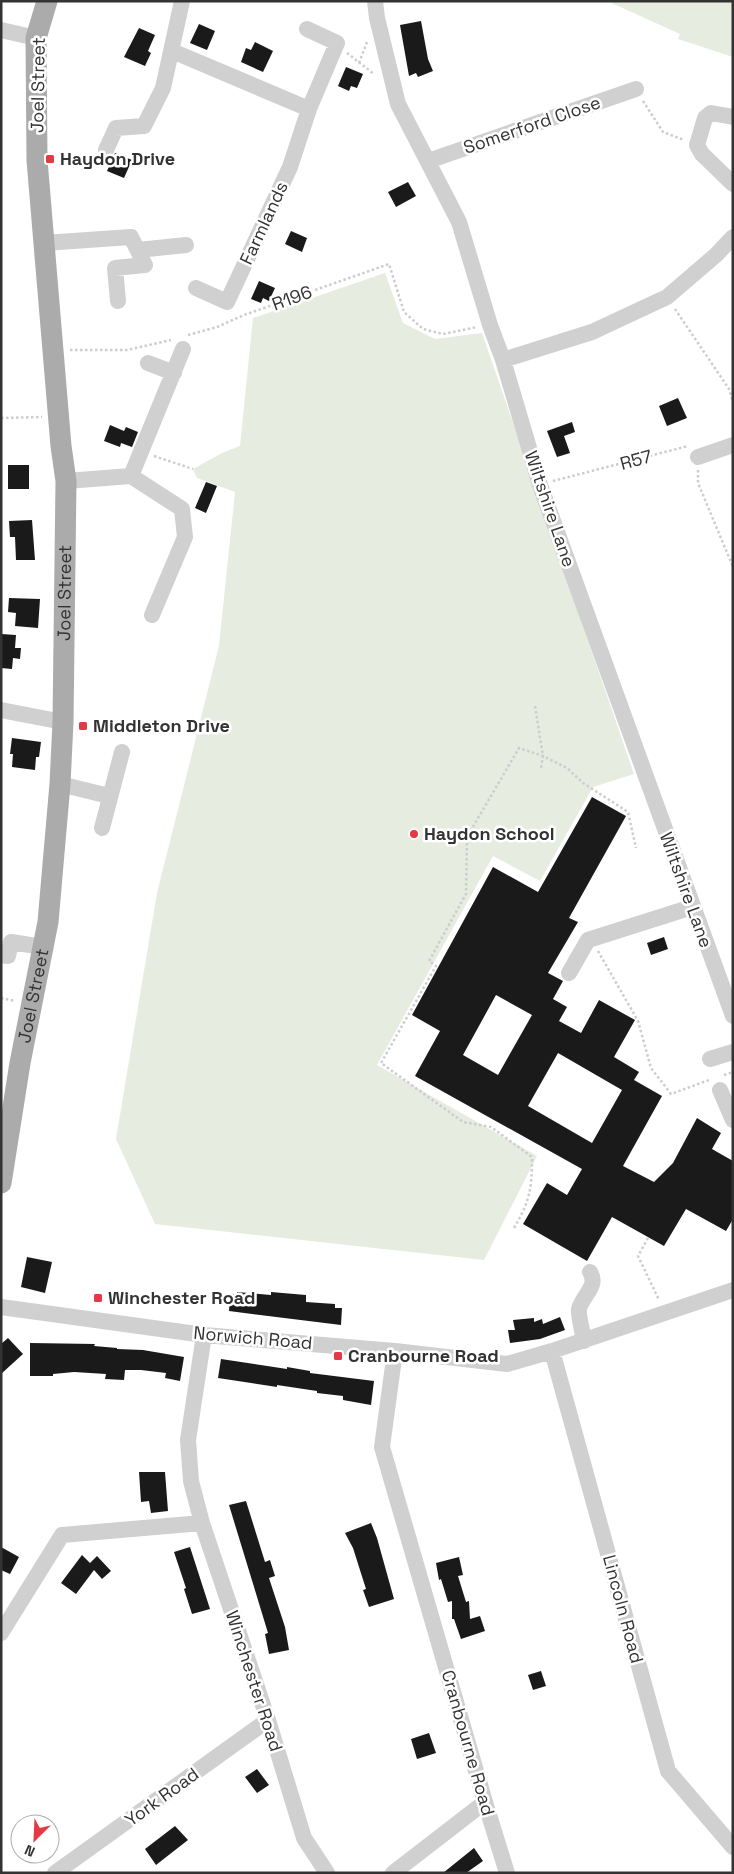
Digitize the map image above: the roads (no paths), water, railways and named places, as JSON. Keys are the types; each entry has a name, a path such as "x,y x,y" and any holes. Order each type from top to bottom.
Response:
{"main road":[{"name":"Joel Street","path":"1,1183 20,1063 48,922 60,784 63,722 66,480 58,417 37,160 36,38 46,1"}],"street":[{"path":"106,150 116,128 144,126 164,88 182,1"},
{"name":"Wiltshire Lane","path":"375,1 392,86 398,104 459,222 540,485 733,1016"},
{"name":"Farmlands","path":"196,288 227,302 290,167 309,109 337,43 307,29"},
{"path":"1,30 36,38"},
{"path":"172,51 309,109"},
{"name":"Somerford Close","path":"428,161 636,89"},
{"path":"733,118 711,113 705,118 697,145 702,154 733,184"},
{"path":"44,243 131,236 145,265 115,268 118,301"},
{"path":"503,360 592,332 667,297 733,237"},
{"path":"138,250 186,245"},
{"path":"131,476 174,373 180,342"},
{"path":"148,363 174,373"},
{"path":"696,451 733,445"},
{"path":"66,480 131,476 182,509 185,537 152,615"},
{"path":"1,710 63,722"},
{"path":"102,828 122,752"},
{"path":"60,784 109,796"},
{"path":"568,973 588,940 692,907"},
{"path":"1,955 8,956 11,942 43,947"},
{"path":"710,1059 733,1052"},
{"path":"720,1081 731,1112"},
{"path":"584,1341 579,1308 593,1282 590,1272"},
{"name":"Norwich Road","path":"1,1307 204,1335 395,1351 507,1364 584,1341 664,1313 731,1296"},
{"name":"Winchester Road","path":"204,1335 188,1440 191,1481 202,1523 268,1720 304,1838 327,1873"},
{"name":"Cranbourne Road","path":"395,1351 382,1448 507,1873"},
{"name":"Lincoln Road","path":"552,1351 668,1771 733,1847"},
{"path":"1,1633 62,1535 202,1523"},
{"name":"York Road","path":"55,1873 268,1720"},
{"path":"392,1873 485,1802"}],"place":[{"name":"Haydon Drive","path":"50,159"},
{"name":"Middleton Drive","path":"83,726"},
{"name":"Haydon School","path":"414,834"},
{"name":"Winchester Road","path":"98,1298"},
{"name":"Cranbourne Road","path":"338,1356"}]}
